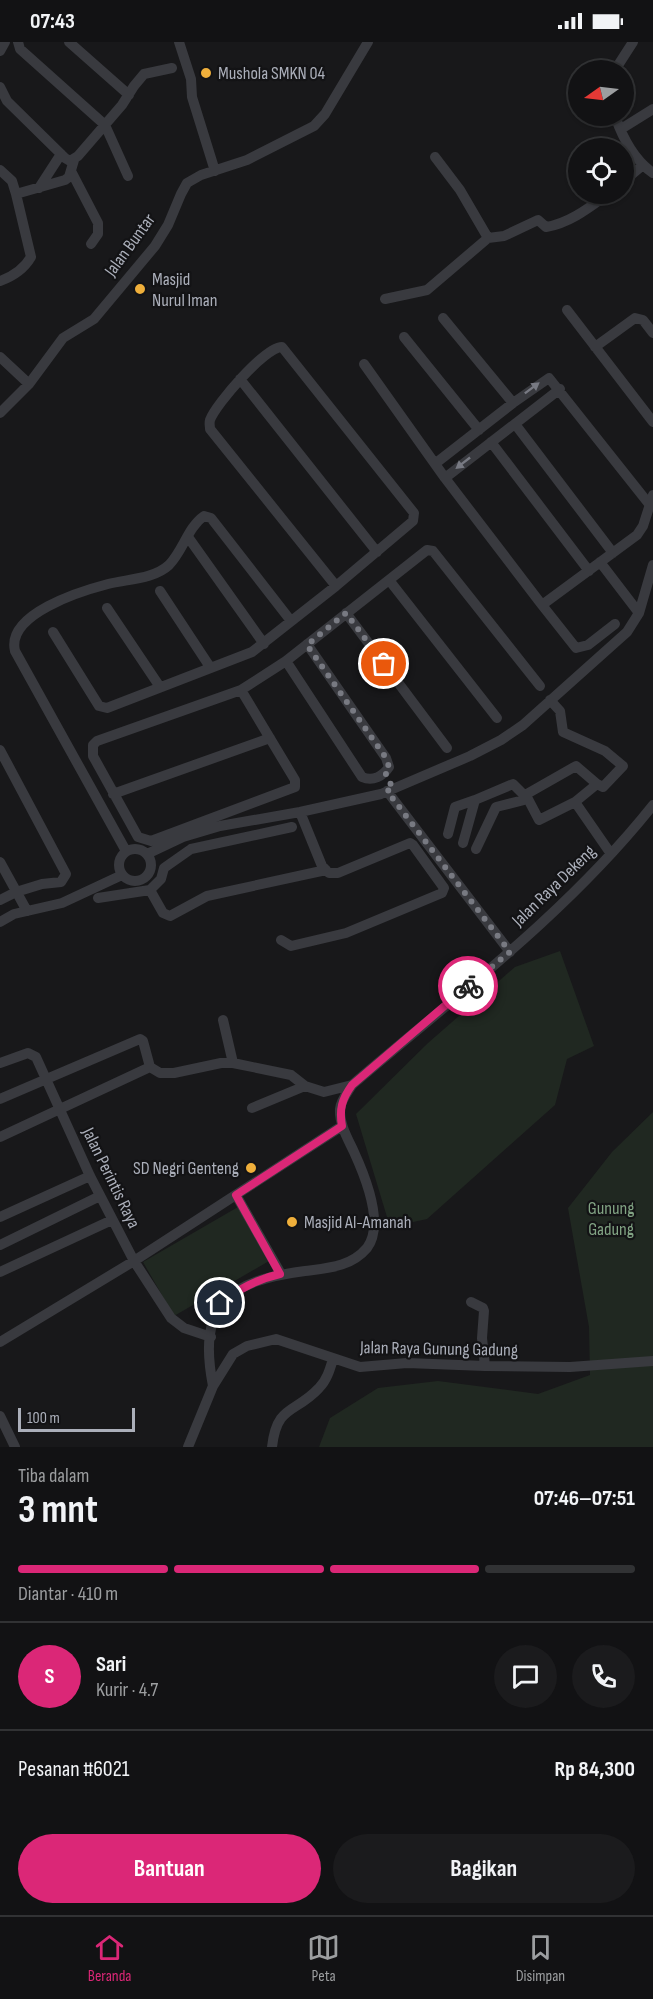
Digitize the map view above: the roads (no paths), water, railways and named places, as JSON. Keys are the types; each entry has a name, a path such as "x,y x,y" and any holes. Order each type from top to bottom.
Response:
{"street":[{"path":"0,51 5,42"},
{"path":"18,42 20,49 105,125 128,176"},
{"path":"69,42 129,95"},
{"path":"179,42 191,79 192,97 215,171"},
{"name":"Jalan Buntar","path":"0,413 29,384 63,338 93,319 155,246 188,183 201,175 247,160 314,126 325,114 368,42"},
{"path":"621,60 633,42"},
{"path":"16,194 60,183 69,177 74,160 105,125 144,74 172,68"},
{"path":"0,87 4,101 61,154 70,161 74,160"},
{"path":"621,129 653,109"},
{"path":"620,126 632,150 643,165 653,173"},
{"path":"39,188 61,154"},
{"path":"435,157 460,190 488,238"},
{"path":"634,173 643,165"},
{"path":"0,170 12,181 31,257 26,265 12,277 0,281"},
{"path":"71,171 98,223 98,234 91,244"},
{"path":"385,299 427,290 488,238 504,236 538,220 546,227 557,224 594,204"},
{"path":"567,310 653,422"},
{"path":"443,318 513,403"},
{"path":"596,347 636,318 643,320 653,333"},
{"path":"404,338 479,430"},
{"path":"53,632 99,705 107,708 210,667 240,658 264,644 336,586 413,521 414,513 282,347 271,351 240,380 210,420 210,429 336,586"},
{"path":"0,357 29,384"},
{"path":"364,364 445,477 576,648 588,645 615,624"},
{"path":"436,463 513,403 547,378 551,378 651,499 640,531 542,605"},
{"path":"240,380 377,552"},
{"path":"445,477 560,389"},
{"path":"515,424 613,553"},
{"path":"491,442 589,571"},
{"path":"126,850 15,651 14,640 23,624 70,596 150,575 168,566 200,518 207,516 291,621"},
{"path":"188,537 264,644"},
{"path":"242,690 295,780 296,784 292,790 151,841 138,837 93,756 93,745 97,741 242,690 286,661 426,550 433,551 540,686"},
{"path":"600,562 639,613"},
{"path":"147,854 201,831 300,812 387,791 470,756 501,740 523,725 627,632 639,613 653,565"},
{"path":"389,580 497,718"},
{"path":"160,591 210,667"},
{"path":"107,608 160,687"},
{"path":"346,613 447,748"},
{"path":"286,661 362,777 374,778 385,772 389,767 386,758 307,645"},
{"path":"476,849 496,807 526,797 576,766 603,787 623,766 604,751 563,732 560,711 550,700"},
{"path":"113,794 270,738"},
{"path":"0,750 66,874 61,882 42,884 0,900"},
{"path":"385,772 387,791"},
{"path":"374,778 387,791 510,952"},
{"path":"448,834 455,807 513,784 526,797 539,820 575,802 597,784"},
{"path":"463,843 475,800"},
{"path":"575,802 611,854"},
{"name":"Jalan Raya Dekeng","path":"213,1386 210,1372 211,1337 213,1316 220,1303 263,1277 349,1263 365,1250 372,1238 374,1218 371,1198 362,1169 342,1126 340,1108 342,1100 352,1085 510,952 611,854 653,804"},
{"path":"281,940 291,946 346,933 442,893 444,888 410,843 338,873 329,873 300,812"},
{"path":"98,898 150,890 161,879 164,868 191,849 292,827"},
{"path":"138,848 147,854 150,859 150,869 145,877 136,881 122,875 119,862 126,850 138,848"},
{"path":"0,862 27,911"},
{"path":"150,890 163,913 170,916 207,896 326,870"},
{"path":"0,922 4,918 27,911 63,903 122,875"},
{"path":"223,1020 232,1063"},
{"path":"0,1099 140,1038 143,1041 150,1067 160,1073 174,1073 232,1063 291,1075 305,1086 324,1092 352,1085"},
{"name":"Jalan Perintis Raya","path":"0,1063 28,1053 33,1054 90,1176 134,1261 171,1318 184,1329 211,1337"},
{"path":"0,1137 150,1067"},
{"path":"252,1108 305,1086"},
{"path":"0,1342 134,1261 342,1126"},
{"path":"0,1217 90,1176"},
{"path":"236,1195 280,1274"},
{"path":"0,1245 100,1196"},
{"path":"0,1272 112,1220"},
{"path":"471,1302 483,1308 484,1311 482,1338 484,1366"},
{"name":"Jalan Raya Gunung Gadung","path":"188,1447 213,1386 233,1354 258,1342 276,1339 285,1341 360,1367 407,1362 570,1367 653,1361"},
{"path":"272,1447 279,1420 285,1412 318,1390 327,1377 333,1359"},
{"path":"0,1416 15,1447"}],"place":[{"name":"Mushola SMKN 04","path":"206,73"},
{"name":"Masjid Nurul Iman","path":"140,289"},
{"name":"SD Negri Genteng","path":"251,1168"},
{"name":"Masjid Al-Amanah","path":"292,1222"}],"park label":[{"name":"Gunung Gadung","path":"611,1218"}]}
